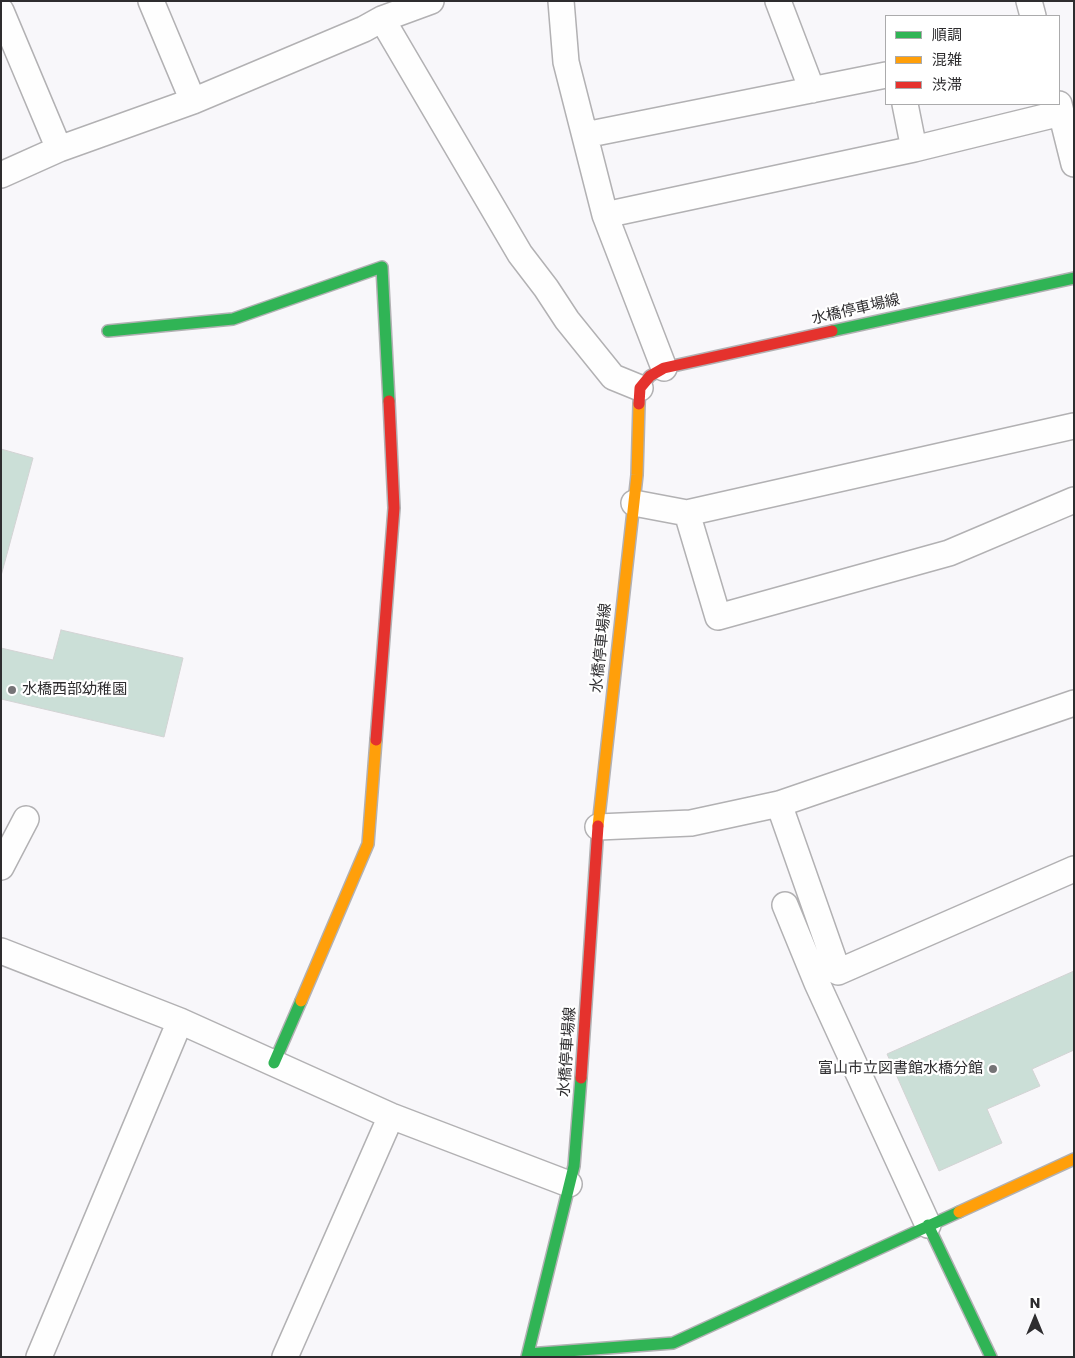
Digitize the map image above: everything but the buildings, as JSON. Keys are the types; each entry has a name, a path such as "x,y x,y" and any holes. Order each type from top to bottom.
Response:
{"street":[{"path":"152,1 193,100"},
{"path":"1,175 59,149 193,100 382,19 431,1"},
{"path":"561,1 566,62 605,215 664,368"},
{"path":"778,1 812,90"},
{"path":"1029,1 1033,15"},
{"path":"1,11 59,149"},
{"path":"382,19 520,254 567,320 613,377 640,388"},
{"path":"585,136 885,75"},
{"path":"905,105 914,149"},
{"path":"605,215 914,149 1060,109 1074,164"},
{"path":"108,331 233,319 382,267 394,508 368,844 274,1063"},
{"name":"水橋停車場線","path":"528,1355 574,1166 598,827 637,475 640,388 650,376 664,368 1074,278"},
{"path":"634,503 687,513 1074,426"},
{"path":"687,513 718,616 949,554 1074,500"},
{"path":"598,827 692,823 779,804 1073,705"},
{"path":"779,804 827,978 928,1225 991,1357"},
{"path":"1,866 26,819"},
{"path":"827,978 1074,869"},
{"path":"785,905 827,978"},
{"path":"1,951 180,1021 392,1116 569,1184"},
{"path":"39,1357 180,1021"},
{"path":"285,1357 392,1116"},
{"path":"528,1355 676,1350 928,1225 1074,1159"}],"traffic: fast":[{"path":"108,331 233,319 382,267 389,401"},
{"path":"832,331 1074,278"},
{"path":"274,1063 301,1001"},
{"path":"527,1357 574,1166 581,1078"},
{"path":"528,1354 673,1343 959,1212"},
{"path":"928,1225 991,1357"}],"traffic: slow":[{"path":"598,826 637,475 639,404"},
{"path":"301,1001 368,844 376,740"},
{"path":"959,1212 1074,1159"}],"traffic: jam":[{"path":"639,404 640,388 650,376 664,368 832,331"},
{"path":"376,740 394,508 389,401"},
{"path":"581,1078 598,826"}],"place":[{"name":"水橋西部幼稚園","path":"12,690"},
{"name":"富山市立図書館水橋分館","path":"993,1069"}]}
